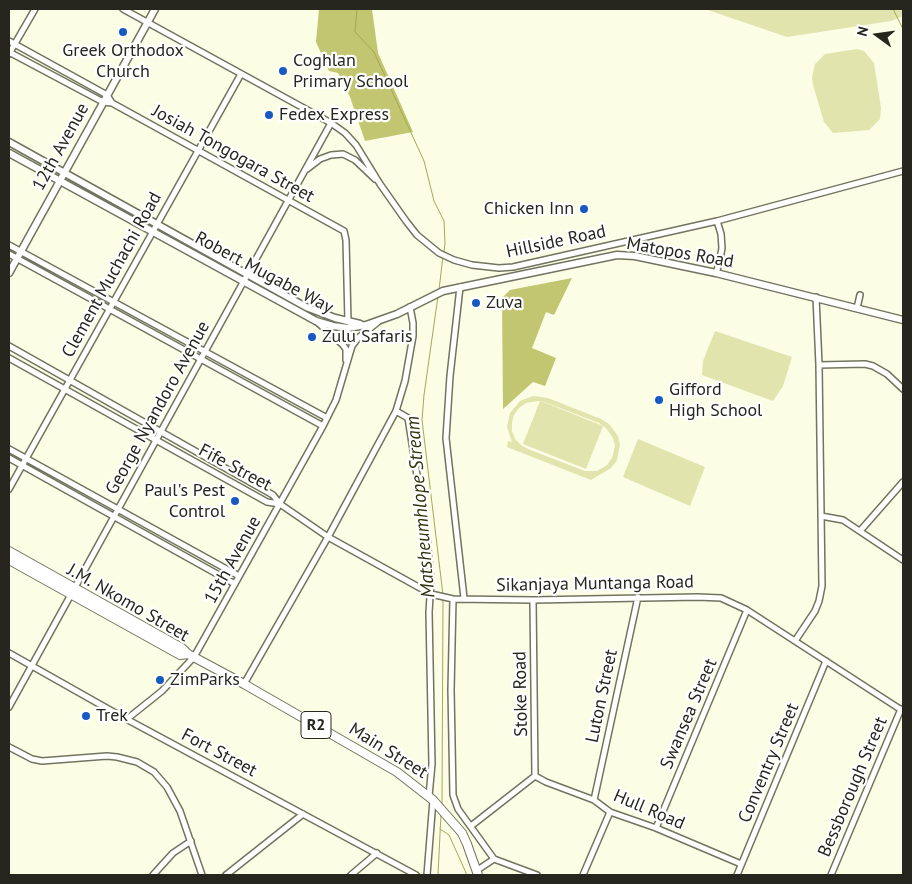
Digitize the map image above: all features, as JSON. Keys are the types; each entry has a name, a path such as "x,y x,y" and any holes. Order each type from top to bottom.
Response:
{"highway":[{"name":"J.M. Nkomo Street","path":"9,551 73,591"},
{"name":"J.M. Nkomo Street","path":"9,560 182,648 191,656"},
{"name":"Main Street","path":"191,656 398,772 433,800 462,833 480,873"}],"main road":[{"name":"12th Avenue","path":"9,274 155,9"},
{"name":"Robert Mugabe Way","path":"9,142 313,310 348,322 366,325"},
{"name":"Robert Mugabe Way","path":"9,152 316,321 348,328 366,325"},
{"name":"Matopos Road","path":"366,325 410,308 443,291 617,255 644,258 716,273 903,320"}],"street":[{"path":"9,53 35,9"},
{"name":"Hillside Road","path":"123,9 331,123 345,133 356,145 380,184 417,235 439,253 454,260 479,266 513,267 717,221 903,171"},
{"name":"Josiah Tongogara Street","path":"9,41 107,95 112,103"},
{"name":"Josiah Tongogara Street","path":"9,53 103,102 112,103 344,231 346,240 348,322"},
{"name":"Clement Muchachi Road","path":"9,489 241,74"},
{"name":"George Nyandoro Avenue","path":"9,707 331,123"},
{"path":"304,171 320,159 331,155 343,154 355,160 380,184"},
{"path":"716,273 722,248 721,234 717,221"},
{"path":"9,245 328,418"},
{"path":"9,254 323,426"},
{"path":"460,287 450,376 446,438 464,598"},
{"path":"856,308 860,295"},
{"path":"795,641 815,612 822,586 819,365 816,297"},
{"path":"244,684 328,537 396,411 405,381 412,344 414,323 410,308"},
{"name":"15th Avenue","path":"126,719 162,691 191,656 235,584 328,418 336,400 352,346 358,338 381,320"},
{"path":"316,321 343,344 346,349 347,366"},
{"name":"Fife Street","path":"9,346 273,495 280,504"},
{"name":"Fife Street","path":"9,358 267,502 280,504"},
{"path":"819,365 865,364 873,366 887,374 903,389"},
{"path":"396,411 408,418 427,539 433,595 429,612 433,800 426,875"},
{"path":"9,449 239,576"},
{"path":"9,458 235,584"},
{"path":"860,531 903,482"},
{"name":"Sikanjaya Muntanga Road","path":"280,504 328,537 433,595 450,599 721,598 747,610 902,710"},
{"path":"821,516 839,518 903,560"},
{"name":"Luton Street","path":"594,800 638,597"},
{"path":"450,599 452,790 458,809 494,858 537,875"},
{"name":"Stoke Road","path":"534,600 535,776"},
{"name":"Swansea Street","path":"656,828 747,610"},
{"name":"Fort Street","path":"9,653 126,719 416,875"},
{"name":"Conventry Street","path":"737,875 826,661"},
{"name":"Bessborough Street","path":"831,875 902,710"},
{"path":"9,747 32,759 42,761 108,756 127,760 147,768 158,775 180,811 202,875"},
{"path":"471,826 535,776"},
{"name":"Hull Road","path":"535,776 594,800 610,812 656,828 741,864"},
{"path":"584,875 610,812"},
{"path":"226,875 303,814"},
{"path":"152,875 169,857 191,840"},
{"path":"351,875 378,853"},
{"path":"480,873 494,858"}],"green space":[{"path":"319,9 372,9 378,53 413,132 365,141 350,97 338,73 329,71 316,42"},
{"path":"705,9 903,9 903,16 891,21 787,37"},
{"path":"857,49 864,51 874,63 881,108 880,119 869,130 833,133 824,122 813,85 812,77 815,64 825,54"},
{"path":"572,278 554,315 546,312 532,348 556,358 545,386 533,382 503,409 502,298 510,290"},
{"path":"715,331 792,357 783,386 773,401 702,375 703,361"},
{"path":"533,396 548,398 601,419 609,424 618,436 620,445 617,460 611,468 591,480 507,447 508,441 512,442 507,427 510,413 520,401","holes":["540,401 523,444 586,469 603,426 542,401 599,423 606,428 613,438 615,446 612,458 607,465 597,471 585,471 521,445 515,439 512,431 514,415 526,403"]},
{"path":"638,439 705,467 690,506 623,477"}],"waterway":[{"name":"Matsheumhlope Stream","path":"357,9 355,32 374,52 424,161 434,201 444,221 444,252"},
{"name":"Matsheumhlope Stream","path":"893,9 903,29"},
{"name":"Matsheumhlope Stream","path":"439,290 443,256"},
{"name":"Matsheumhlope Stream","path":"438,296 422,420 443,595"},
{"name":"Matsheumhlope Stream","path":"442,805 443,599"},
{"name":"Matsheumhlope Stream","path":"438,875 441,814"},
{"path":"440,829 449,835 467,875"}],"place":[{"name":"Greek Orthodox Church","path":"123,32"},
{"name":"Coghlan Primary School","path":"283,71"},
{"name":"Fedex Express","path":"269,115"},
{"name":"Chicken Inn","path":"584,209"},
{"name":"Zuva","path":"476,303"},
{"name":"Zulu Safaris","path":"312,337"},
{"name":"Gifford High School","path":"659,400"},
{"name":"Paul's Pest Control","path":"235,501"},
{"name":"ZimParks","path":"160,680"},
{"name":"Trek","path":"86,716"}]}
